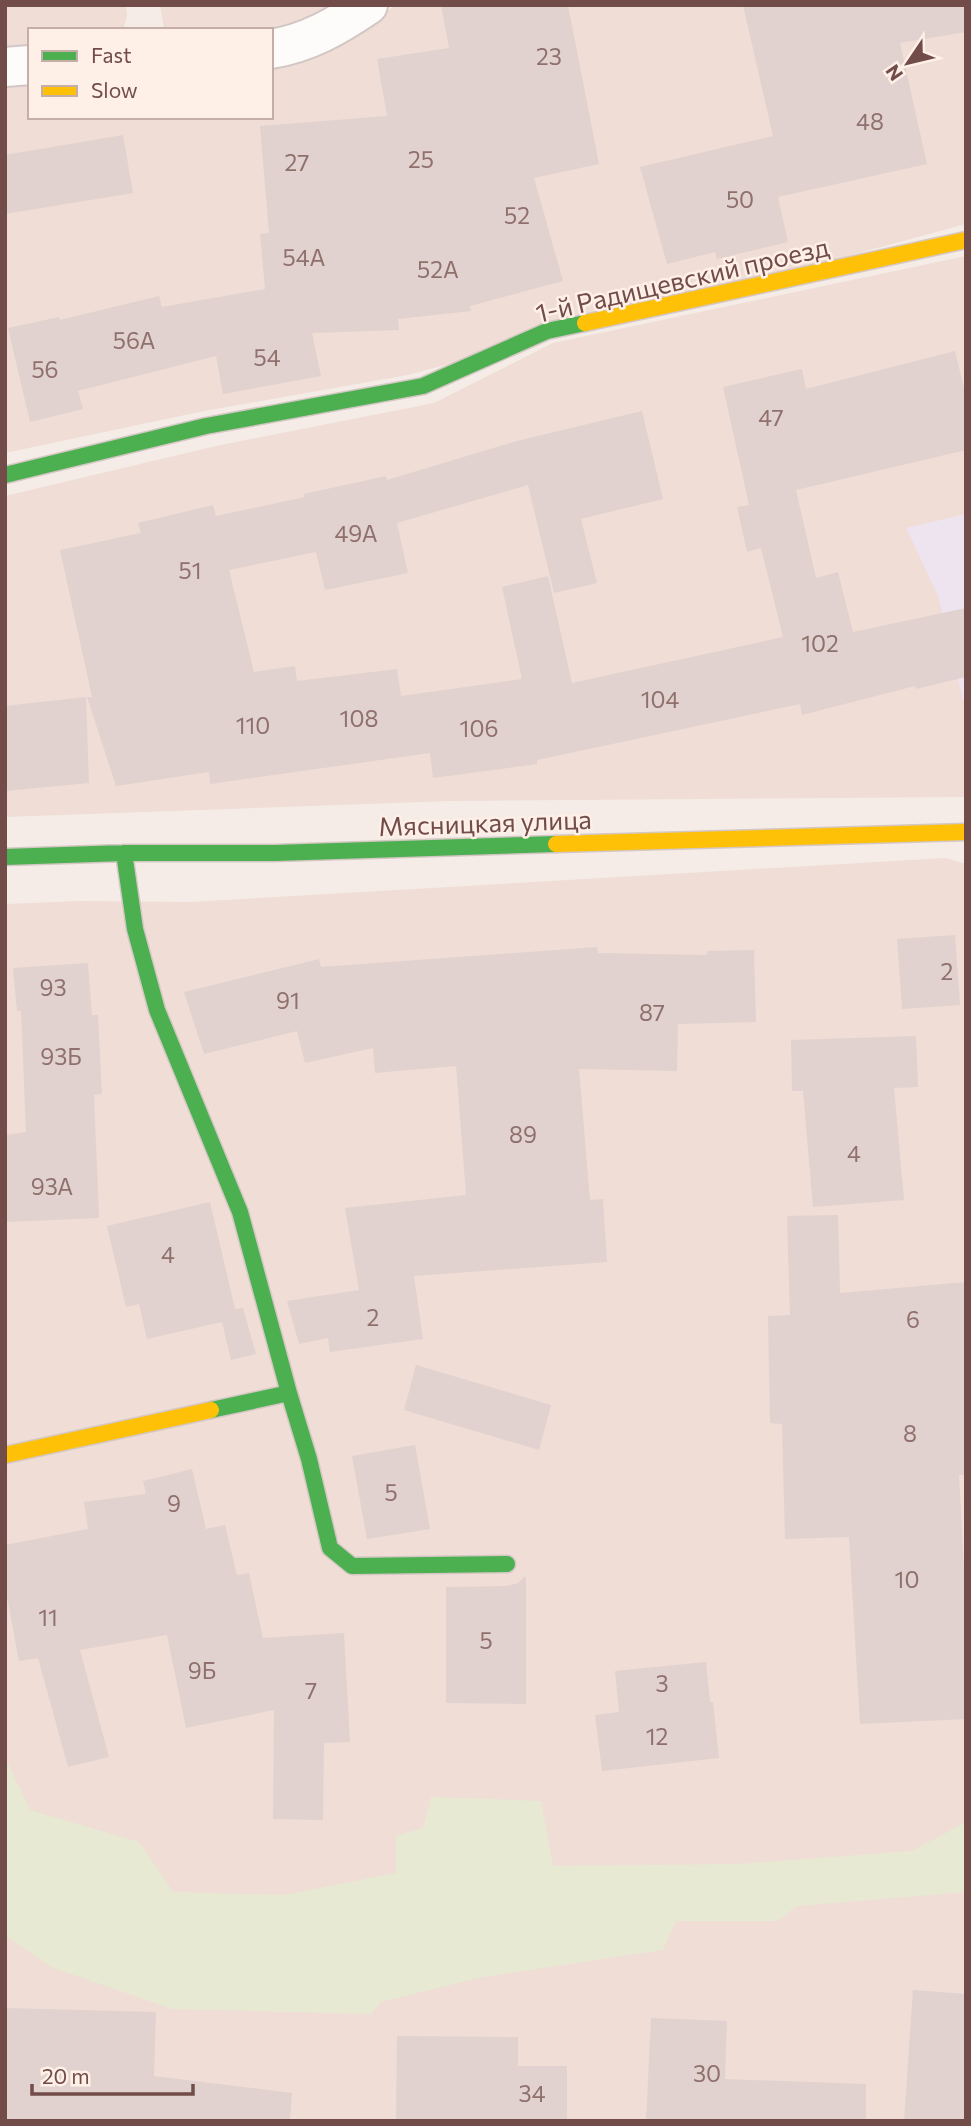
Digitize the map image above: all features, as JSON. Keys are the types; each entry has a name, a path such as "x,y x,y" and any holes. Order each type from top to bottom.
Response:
{"street":[{"path":"273,49 297,45 338,25 368,5"},
{"path":"5,66 28,65"},
{"name":"1-й Радищевский проезд","path":"5,475 206,426 423,386 547,331 966,240"},
{"name":"Мясницкая улица","path":"5,858 124,853 275,853 966,832"},
{"path":"124,853 135,929 157,1010 240,1212 309,1459 330,1548 352,1566 507,1564"},
{"path":"5,1455 289,1393"}],"shaded area":[{"path":"5,5 126,5 127,16 124,28 28,28 28,47 5,50"},
{"path":"160,5 334,5 273,30 164,28"},
{"path":"396,5 966,5 966,224 408,375 204,411 5,453 5,86 28,84 28,119 273,119 273,65 301,63 345,42"},
{"path":"966,256 966,797 449,801 5,817 5,496 216,446 434,403 553,343"},
{"path":"966,514 966,699 963,700 938,596 906,528"},
{"path":"945,858 966,864 966,2121 5,2121 5,904 81,901 191,902"}],"green space":[{"path":"5,1757 30,1810 139,1842 173,1892 284,1895 396,1873 396,1836 423,1828 431,1797 541,1801 553,1866 739,1864 912,1851 966,1822 966,1892 797,1906 778,1921 676,1921 663,1950 483,1977 381,2002 371,2014 172,2009 51,1967 5,1935"}],"building":[{"path":"441,5 568,5 599,164 534,178 563,281 470,306 471,311 398,319 399,330 312,333 321,376 223,394 216,356 78,391 83,409 30,422 8,328 59,317 60,320 159,296 162,307 265,289 260,234 269,233 260,126 387,116 377,59 449,48"},
{"path":"743,5 966,5 966,32 900,43 927,164 778,197 788,242 717,259 715,252 667,264 640,167 773,136"},
{"path":"123,135 133,193 5,214 5,155"},
{"path":"955,351 966,396 966,450 796,490 816,578 838,572 853,632 966,608 966,677 916,689 915,686 802,715 800,704 537,760 537,764 433,778 430,753 210,784 209,772 116,786 87,697 92,697 60,550 141,533 138,523 213,505 216,516 386,476 387,480 517,441 642,411 663,499 581,519 597,583 554,593 528,485 397,523 408,573 325,590 316,552 229,570 254,672 295,666 297,681 397,669 401,696 522,679 502,587 548,576 572,683 783,637 761,548 747,552 737,507 749,505 723,387 802,369 806,389"},
{"path":"86,697 89,783 5,791 5,706"},
{"path":"955,935 960,1005 902,1009 897,939"},
{"path":"597,947 598,953 707,955 707,951 754,950 756,1022 678,1024 677,1071 579,1069 590,1200 603,1199 607,1262 414,1276 423,1339 330,1352 328,1338 299,1344 287,1301 359,1290 345,1208 466,1195 456,1066 375,1073 373,1048 305,1063 297,1031 204,1054 184,992 319,959 321,967"},
{"path":"88,963 92,1015 98,1015 102,1094 94,1095 99,1218 5,1222 5,1135 26,1132 21,1011 17,1011 13,968"},
{"path":"916,1036 918,1087 894,1088 904,1200 813,1207 803,1091 792,1091 791,1040"},
{"path":"210,1202 235,1309 243,1308 256,1354 231,1360 222,1322 147,1339 139,1304 126,1307 107,1226"},
{"path":"838,1215 840,1293 966,1282 966,1475 959,1475 966,1610 966,1719 860,1724 849,1537 785,1539 782,1424 770,1423 768,1316 790,1315 787,1216"},
{"path":"416,1365 551,1405 539,1450 404,1410"},
{"path":"415,1445 430,1529 367,1539 352,1456"},
{"path":"192,1469 206,1529 225,1525 237,1575 249,1573 263,1638 344,1633 350,1742 324,1743 323,1820 273,1819 274,1710 186,1728 167,1635 80,1650 109,1757 68,1767 38,1658 19,1661 5,1586 5,1545 88,1529 84,1502 146,1494 143,1481"},
{"path":"524,1577 526,1704 446,1703 446,1587 507,1586 518,1583"},
{"path":"706,1662 719,1758 602,1771 595,1715 619,1712 615,1671"},
{"path":"913,1990 966,1994 966,2121 904,2121"},
{"path":"5,2008 156,2012 154,2076 292,2093 290,2121 5,2121"},
{"path":"651,2018 727,2021 725,2079 866,2084 866,2121 646,2121"},
{"path":"397,2036 518,2037 518,2066 567,2066 567,2121 396,2121"}],"traffic: fast":[{"path":"5,475 206,426 423,386 547,331 585,323"},
{"path":"5,857 124,853 275,853 556,844"},
{"path":"124,853 135,929 157,1010 240,1212 289,1393"},
{"path":"211,1410 289,1393 309,1459 330,1548 352,1566 507,1564"}],"traffic: slow":[{"path":"585,323 966,240"},
{"path":"556,844 966,832"},
{"path":"5,1455 211,1410"}]}
